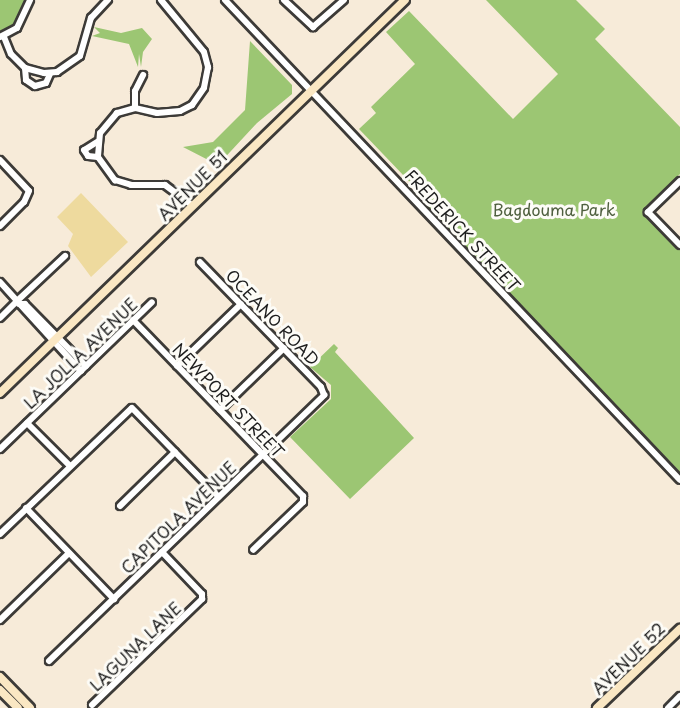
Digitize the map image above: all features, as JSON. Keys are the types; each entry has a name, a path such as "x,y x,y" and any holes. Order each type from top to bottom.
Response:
{"street":[{"path":"30,0 23,21 2,37 11,54 25,68 50,74"},
{"path":"25,68 26,80 34,87 46,83 50,74 76,60 86,41 91,18 108,0"},
{"path":"98,157 88,156 84,150 97,142 112,116 135,108 165,114 180,111 197,99 207,83 207,63 201,46 161,0"},
{"name":"FREDERICK STREET","path":"225,0 312,89 680,480"},
{"path":"284,0 313,27 344,0"},
{"name":"AVENUE 51","path":"0,393 192,204 405,0"},
{"path":"135,108 135,91 142,75"},
{"path":"97,142 98,157 115,180 131,185 165,185 192,204"},
{"path":"0,160 29,191 24,202 0,226"},
{"path":"680,181 648,212 680,245"},
{"path":"0,318 64,256"},
{"name":"OCEANO ROAD","path":"200,262 325,393"},
{"path":"0,282 84,368"},
{"name":"LA JOLLA AVENUE","path":"0,449 152,302"},
{"path":"177,366 241,304"},
{"name":"NEWPORT STREET","path":"133,320 304,499 253,550"},
{"path":"220,410 284,348"},
{"name":"CAPITOLA AVENUE","path":"49,661 325,393"},
{"path":"0,534 132,408 219,497"},
{"path":"27,423 70,466"},
{"path":"120,506 176,452"},
{"path":"26,508 114,598"},
{"name":"LAGUNA LANE","path":"92,705 202,599 202,594 162,552"},
{"path":"0,620 69,553"},
{"name":"AVENUE 52","path":"597,708 680,629"},
{"path":"0,677 30,708"},
{"path":"0,690 18,708"},
{"path":"668,708 680,696"}],"green space":[{"path":"0,0 27,0 17,24 0,34"},
{"name":"Bagdouma Park","path":"486,0 576,0 605,29 595,39 680,127 680,174 646,207 680,242 680,472 424,206 428,201 359,129 376,113 371,107 415,64 386,32 409,11 513,119 558,74"},
{"path":"94,27 121,33 142,28 152,39 143,52 141,67 139,54 138,67 129,44 92,36 100,33"},
{"path":"250,41 292,85 292,94 257,123 218,165 183,147 213,142 245,110"},
{"path":"334,344 338,348 335,352 414,438 350,499 290,437 331,399 331,385 310,367"}],"sand":[{"path":"81,193 128,242 91,277 68,246 73,234 57,217"}]}
